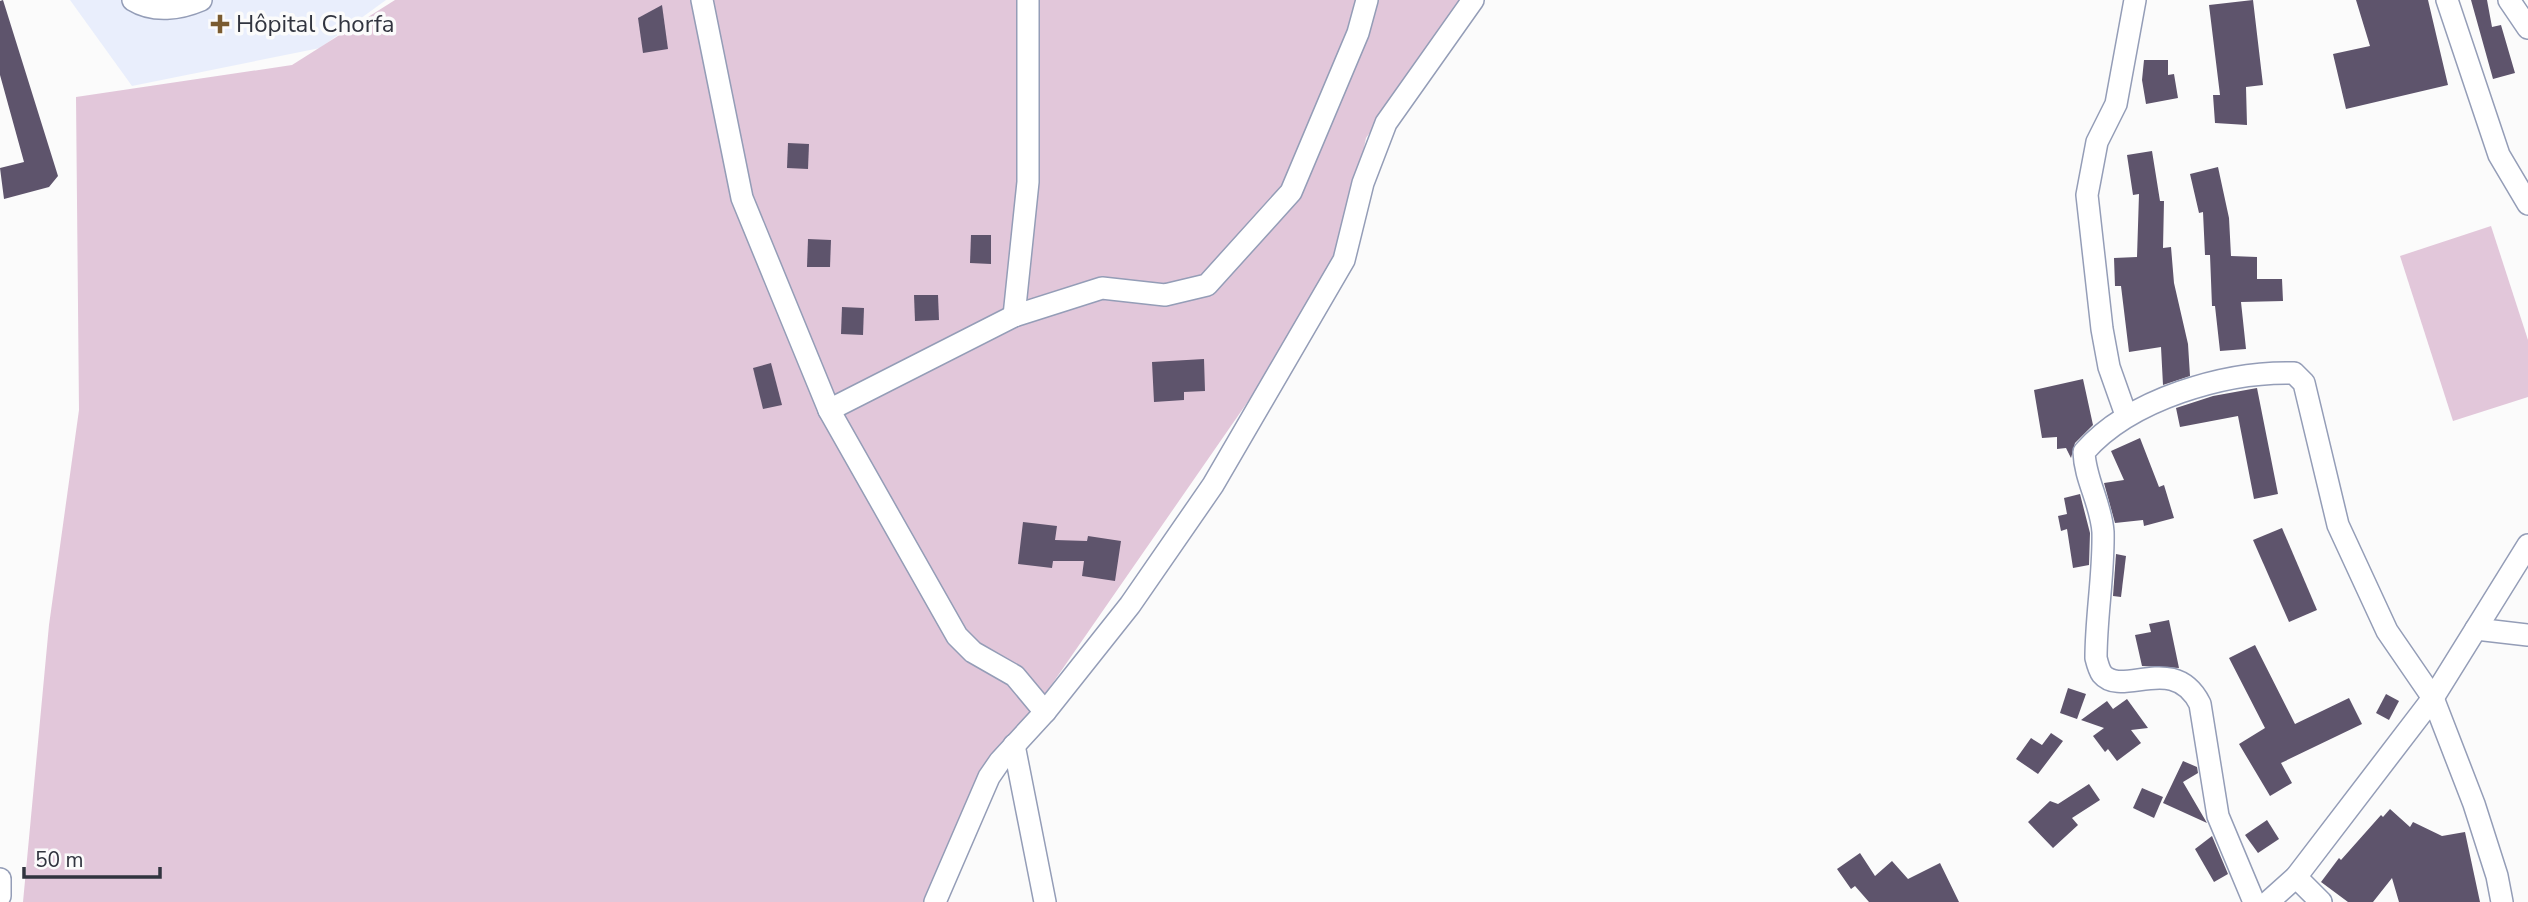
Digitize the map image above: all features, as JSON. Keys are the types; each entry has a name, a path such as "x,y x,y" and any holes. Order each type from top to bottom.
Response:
{"street":[{"path":"133,0 148,8 183,7 201,0"},
{"path":"702,0 742,198 829,410 957,636 973,652 1015,676 1045,712"},
{"path":"1014,316 1028,182 1028,0"},
{"path":"829,410 1014,316 1102,288 1165,295 1208,285 1291,192 1357,33 1367,0"},
{"path":"935,902 989,778 1130,604 1213,485 1305,332 1345,260 1363,183 1386,123 1473,0"},
{"path":"2126,415 2109,367 2096,290 2087,195 2097,142 2116,104 2134,0"},
{"path":"2447,0 2499,155 2528,204"},
{"path":"2509,0 2528,28"},
{"path":"2254,902 2218,816 2200,705 2192,688 2171,678 2113,681 2102,674 2096,658 2103,533 2097,497 2085,465 2084,452 2126,415 2216,382 2281,373 2299,376 2311,409 2338,525 2387,631 2412,672 2433,698 2474,804 2497,876 2502,902"},
{"path":"2268,902 2296,877 2433,698 2528,545"},
{"path":"2470,637 2528,635"},
{"path":"1014,745 1045,902"},
{"path":"2296,877 2320,902"},
{"path":"0,878 0,896"}],"shaded area":[{"name":"Hôpital Chorfa","path":"70,0 386,0 320,48 132,86"},
{"path":"395,0 1464,0 1366,138 1339,270 1014,739 939,902 23,902 49,625 79,410 76,97 292,65"},
{"path":"2491,226 2528,340 2528,397 2453,421 2400,256"}],"building":[{"path":"3,0 58,176 49,187 4,199 0,168 24,162 0,75 0,1"},
{"path":"2253,0 2263,85 2246,87 2247,125 2215,123 2213,95 2220,95 2209,5"},
{"path":"2356,0 2428,0 2448,85 2346,109 2333,54 2370,46"},
{"path":"2471,0 2487,0 2492,27 2501,25 2515,73 2493,79"},
{"path":"662,5 668,49 643,53 638,18"},
{"path":"2144,60 2168,60 2168,75 2174,74 2178,98 2146,104 2142,80"},
{"path":"788,143 809,144 808,169 787,168"},
{"path":"2152,151 2160,201 2164,201 2163,248 2171,247 2174,283 2188,344 2190,376 2163,385 2161,347 2129,352 2121,286 2115,286 2114,258 2137,257 2139,194 2133,195 2127,155"},
{"path":"2218,167 2229,218 2231,256 2257,257 2257,279 2282,279 2283,301 2241,302 2246,349 2220,351 2215,306 2212,306 2210,255 2205,255 2203,212 2199,213 2190,174"},
{"path":"971,235 991,235 991,264 970,263"},
{"path":"808,239 831,240 830,267 807,267"},
{"path":"914,295 938,295 939,320 915,321"},
{"path":"842,307 864,308 863,335 841,334"},
{"path":"1204,359 1205,391 1184,392 1184,400 1154,402 1152,362"},
{"path":"771,363 782,405 763,409 753,368"},
{"path":"2083,379 2093,425 2075,443 2071,458 2066,448 2057,449 2057,437 2042,438 2034,390"},
{"path":"2257,388 2278,494 2254,499 2238,416 2180,427 2176,408 2213,396"},
{"path":"2140,438 2159,487 2164,485 2174,518 2144,526 2143,520 2115,523 2104,483 2124,480 2111,451"},
{"path":"2080,494 2090,533 2089,565 2073,568 2067,529 2061,531 2058,516 2067,514 2064,498"},
{"path":"1023,522 1057,526 1055,540 1087,541 1088,536 1121,541 1115,581 1082,576 1084,561 1053,561 1052,568 1018,564"},
{"path":"2282,528 2317,610 2289,622 2253,540"},
{"path":"2116,554 2126,556 2121,597 2113,596"},
{"path":"2169,620 2179,668 2142,666 2135,635 2151,632 2149,624"},
{"path":"2255,645 2295,724 2349,698 2362,724 2281,763 2292,783 2270,796 2239,744 2265,728 2229,658"},
{"path":"2068,688 2086,694 2077,719 2060,713"},
{"path":"2386,694 2399,701 2389,720 2376,713"},
{"path":"2127,699 2148,728 2131,730 2141,743 2117,761 2108,749 2105,752 2093,736 2104,728 2081,720 2107,701 2113,709"},
{"path":"2051,733 2063,741 2038,774 2016,759 2031,738 2042,745"},
{"path":"2183,761 2197,767 2198,773 2183,782 2207,823 2163,803"},
{"path":"2089,784 2100,800 2072,818 2078,825 2053,848 2028,822 2050,801 2058,804"},
{"path":"2142,788 2163,797 2154,818 2133,808"},
{"path":"2390,809 2410,827 2413,822 2442,836 2465,832 2480,902 2399,902 2392,878 2373,902 2348,902 2321,882 2339,858 2341,860 2381,815 2383,817"},
{"path":"2267,820 2279,839 2258,853 2245,835"},
{"path":"2212,836 2228,874 2214,882 2195,849"},
{"path":"1860,853 1875,876 1892,861 1908,879 1940,863 1959,902 1869,902 1855,886 1851,889 1837,869"}],"place":[{"name":"Hôpital Chorfa","path":"220,24"}]}
